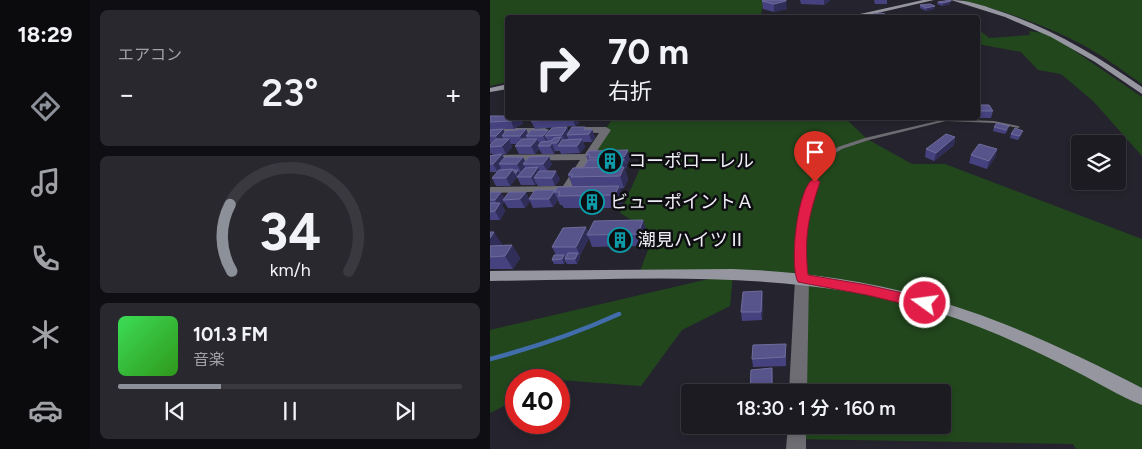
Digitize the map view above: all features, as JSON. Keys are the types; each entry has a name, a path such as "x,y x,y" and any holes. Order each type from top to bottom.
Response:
{"street":[{"path":"859,15 931,0"},
{"path":"954,0 1002,13 1045,30 1095,58 1142,91"},
{"path":"490,90 505,87"},
{"path":"490,131 606,130 566,189 490,190"},
{"path":"490,158 587,157"},
{"path":"490,276 733,274 802,279 867,290 925,303 977,320 1034,344 1142,397"},
{"path":"798,384 802,279"},
{"path":"796,449 797,434"}],"lane":[{"path":"802,279 799,248 804,213 818,172 827,156 840,148 867,139 946,120 994,122 1018,127"}],"green space":[{"path":"490,0 765,0 761,15 505,15 505,82 490,86"},
{"path":"962,0 1142,0 1142,84 1097,53 1052,30"},
{"path":"980,31 989,38 1030,35 1029,31 1050,34 1142,97 1142,156 1126,138 1126,135 1123,135 1093,101 1061,74 1038,70 1021,52 980,44"},
{"path":"612,120 847,120 867,139 912,164 945,164 1142,239 1142,449 1076,449 1073,444 796,439 796,434 951,434 951,384 798,384 802,279 733,274 730,306 682,330 641,386 570,381 570,369 505,369 505,406 490,413 490,330 730,274 639,274 654,234 620,213 647,153 589,154"}],"building":[{"path":"763,0 786,0 786,1 774,4"},
{"path":"930,4 935,6 926,8 920,5"},
{"path":"980,105 989,105 993,111 980,111"},
{"path":"490,116 505,116 505,120 513,120 511,121 490,122"},
{"path":"997,123 1009,126 1006,130 994,127"},
{"path":"567,127 562,135 545,136 552,128"},
{"path":"572,127 585,127 584,130 592,129 589,134 567,135"},
{"path":"1015,128 1023,131 1019,136 1011,134"},
{"path":"503,129 496,136 490,136 490,130"},
{"path":"526,129 520,136 502,136 506,131"},
{"path":"531,130 548,130 543,136 526,136"},
{"path":"946,134 955,137 936,153 926,149"},
{"path":"561,137 557,143 552,143 550,146 538,146 541,142"},
{"path":"496,139 509,139 502,146 490,147"},
{"path":"522,139 537,139 531,146 515,146"},
{"path":"582,139 577,146 558,146 562,140"},
{"path":"979,144 997,149 989,161 971,155"},
{"path":"628,150 624,157 589,158 590,155 586,155 589,151"},
{"path":"502,154 493,164 490,164 490,156"},
{"path":"549,156 543,164 523,164 529,157"},
{"path":"505,157 523,157 517,164 499,164"},
{"name":"コーポローレル","path":"624,159 620,167 583,168 588,160"},
{"path":"538,167 531,177 517,177 525,168"},
{"path":"624,167 620,176 571,177 573,175 568,175 573,168"},
{"path":"513,169 506,178 492,178 499,170"},
{"path":"539,171 556,171 552,178 534,178"},
{"path":"619,186 615,195 558,196 560,192 554,192 558,187"},
{"path":"535,190 555,190 549,199 529,199"},
{"path":"490,192 501,192 495,200 490,200"},
{"path":"509,192 526,192 520,199 503,200"},
{"path":"490,203 500,203 495,211 490,212"},
{"path":"643,220 638,234 587,235 594,221"},
{"path":"586,227 576,247 552,247 563,228"},
{"path":"512,245 505,256 490,257 490,246"},
{"path":"568,253 578,253 575,259 565,259"},
{"path":"554,255 564,255 562,259 552,260"},
{"path":"762,291 761,312 741,312 743,292"},
{"path":"786,344 785,357 752,359 753,345"},
{"path":"772,368 772,384 750,384 751,370"}],"waterway":[{"path":"490,359 587,328 619,314"}],"place":[{"name":"コーポローレル","path":"610,161"},
{"name":"ビューポイントＡ","path":"592,202"},
{"name":"潮見ハイツⅡ","path":"620,240"}],"route":[{"path":"815,182 804,213 799,248 802,279 833,283 925,303"}]}
